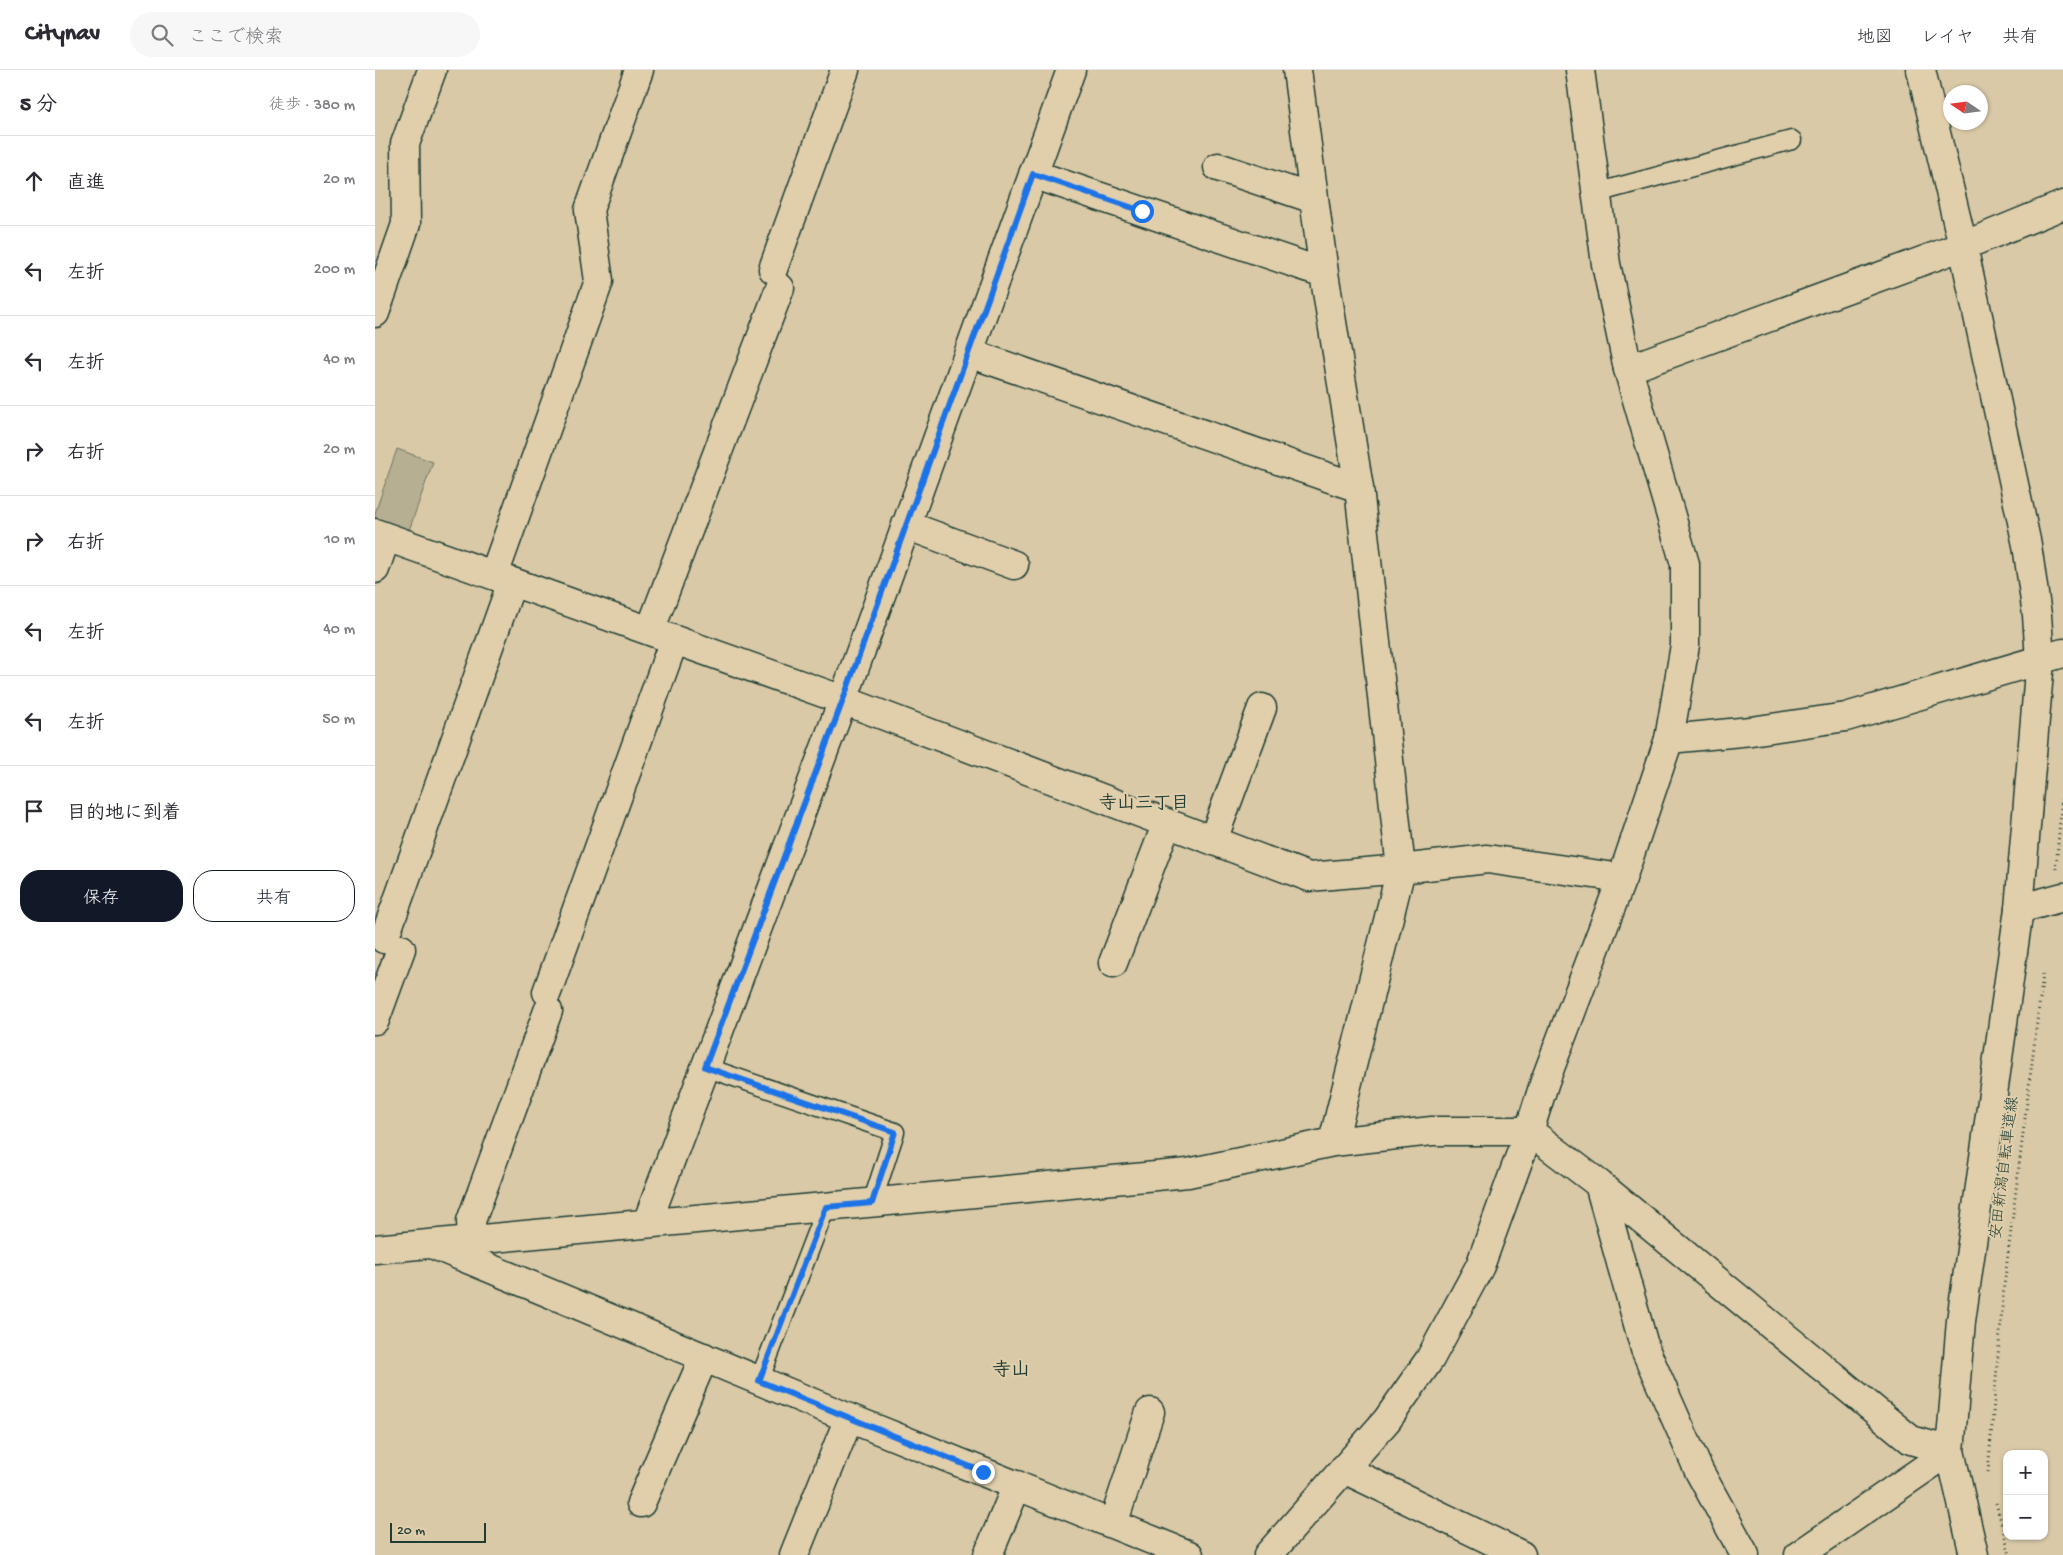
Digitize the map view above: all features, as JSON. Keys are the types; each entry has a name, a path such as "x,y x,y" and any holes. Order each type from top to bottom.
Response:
{"street":[{"path":"375,313 406,224 405,144 431,70"},
{"path":"375,1020 393,944 503,578 599,281 589,210 639,70"},
{"path":"472,1240 471,1221 548,1001 662,636 845,70"},
{"path":"647,1224 843,700 1071,70"},
{"path":"1297,70 1324,273 1359,488 1401,869 1333,1142"},
{"path":"1268,1555 1387,1420 1430,1359 1460,1308 1480,1266 1545,1081 1622,878 1669,739 1685,645 1685,564 1628,370 1605,264 1580,70"},
{"path":"1921,70 1963,246 2027,545 2037,615 2051,656 2019,909 1961,1321 1950,1451 1974,1555"},
{"path":"1219,167 1314,199"},
{"path":"1033,174 1324,273"},
{"path":"1628,370 1963,246 2063,205"},
{"path":"969,353 1359,488"},
{"path":"906,525 1014,565"},
{"path":"375,569 381,535 843,700 1309,876 1401,869 1487,859 1622,878"},
{"path":"1669,739 1751,731 1846,718 2051,656"},
{"path":"1213,840 1262,708"},
{"path":"1113,963 1167,823"},
{"path":"2019,909 2058,899"},
{"path":"375,1249 1188,1173 1333,1142 1432,1131 1529,1131 1599,1184 1911,1440 1950,1451"},
{"path":"1599,1184 1645,1349 1699,1471 1745,1555"},
{"path":"431,1243 759,1381 1189,1555"},
{"path":"641,1503 704,1357"},
{"path":"1113,1524 1150,1412"},
{"path":"794,1555 849,1418"},
{"path":"1799,1555 1950,1451"},
{"path":"1344,1469 1521,1555"},
{"path":"988,1555 1017,1485"}],"lane":[{"path":"1597,193 1792,140"},
{"path":"705,1067 895,1132 872,1203"},
{"path":"759,1381 826,1207"}],"path":[{"path":"2058,899 2063,782"},
{"name":"安田新潟自転車道線","path":"1988,1474 2004,1286 2045,964"},
{"path":"1995,1501 2010,1555"}],"shaded area":[{"path":"397,449 433,462 407,536 375,524 375,513"}],"district":[{"name":"寺山三丁目","path":"1144,804"},
{"name":"寺山","path":"1011,1371"}],"route":[{"path":"983,1472 759,1381 826,1207 872,1203 895,1132 705,1067 843,700 1033,174 1142,211"}]}
